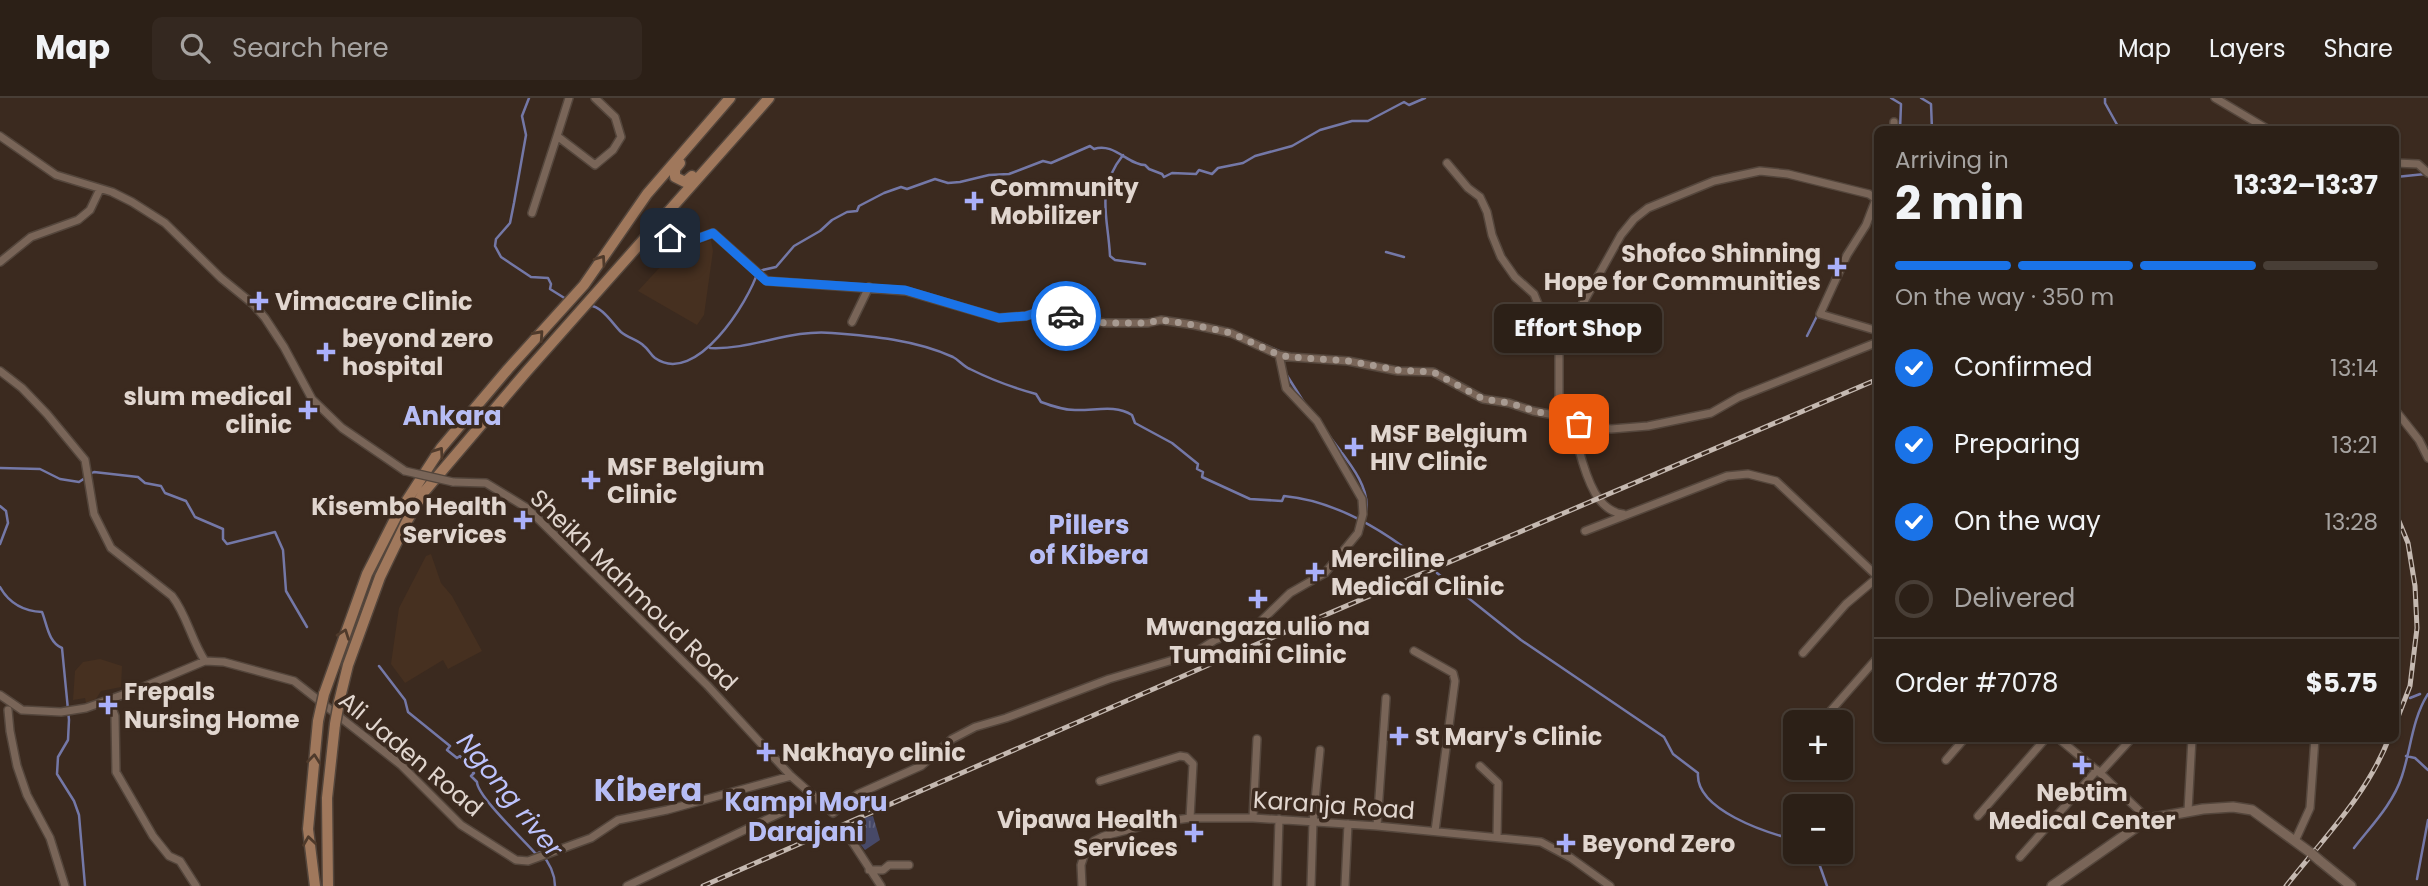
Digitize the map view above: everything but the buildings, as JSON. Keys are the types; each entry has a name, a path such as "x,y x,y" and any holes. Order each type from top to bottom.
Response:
{"main road":[{"path":"316,886 308,829 318,721 324,694 367,574 396,517 442,448 584,285 647,194 730,98"},
{"path":"328,886 327,798 339,702 361,627 384,568 407,521 424,492 571,320 597,295 653,227 769,98"},
{"path":"709,121 698,141 675,169 675,177 678,180 685,182 752,116"}],"street":[{"path":"532,213 569,98"},
{"path":"557,136 595,165 613,150 621,137 615,117 595,98"},
{"path":"2215,98 2262,126"},
{"name":"Sheikh Mahmoud Road","path":"0,136 55,175 112,192 166,223 265,318 312,400 341,428 405,471 453,482 485,483 527,508 707,685 791,776 833,813 858,794 921,766 952,739 975,727 1109,679 1193,654 1215,640 1259,623 1290,593 1325,573 1358,533 1363,518 1362,499 1317,421 1286,388 1279,355"},
{"path":"1447,163 1468,188 1480,197 1501,257 1515,277 1534,294 1553,341 1559,346"},
{"path":"2399,163 2418,164 2428,173"},
{"path":"1559,416 1559,346 1621,235 1647,208 1714,181 1766,170 1874,196"},
{"path":"0,262 31,237 78,220 90,211 100,189"},
{"path":"1874,205 1820,314 1874,330"},
{"path":"670,238 683,244 713,233 766,281 905,290 999,318 1026,316 1051,308 1073,318 1105,323 1147,323 1161,320 1194,325 1231,333 1279,355 1433,372 1483,399 1611,429 1632,428 1711,413 1739,397 1874,344"},
{"path":"852,322 869,287"},
{"path":"0,370 54,421 85,460 94,514 111,548 180,605 191,637 205,661 86,708 61,712 4,712 27,795 50,838 65,886"},
{"path":"2399,415 2420,440 2428,458"},
{"path":"1578,423 1576,434 1595,492 1611,510 1628,514"},
{"path":"1585,531 1727,476 1748,474 1768,478 1783,487 1874,573"},
{"path":"1803,653 1846,604 1874,580"},
{"path":"1414,651 1453,673 1455,681 1435,831"},
{"name":"Ali Jaden Road","path":"205,661 223,662 293,681 401,765 461,825 516,860 528,861 565,849 599,835 618,820 667,810 791,776"},
{"path":"1831,710 1874,662"},
{"path":"0,695 22,710"},
{"path":"1377,825 1386,698"},
{"path":"109,700 115,716 116,772 153,836 169,856 180,861 197,886"},
{"path":"1252,818 1257,739"},
{"path":"1947,760 1962,742"},
{"path":"1978,816 2043,742"},
{"path":"2063,742 2148,820"},
{"path":"2020,858 2128,742"},
{"path":"2188,811 2192,742"},
{"path":"2295,841 2310,808 2315,742"},
{"path":"1311,886 1313,821 1320,750"},
{"path":"1100,781 1180,756 1186,757 1193,764 1190,818"},
{"path":"1480,766 1498,783 1497,837"},
{"path":"627,886 814,797"},
{"path":"2052,886 2148,820 2188,811 2233,807 2252,810 2351,886"},
{"name":"Karanja Road","path":"1082,886 1081,866 1085,853 1094,841 1154,823 1190,818 1252,818 1377,825 1541,842 1571,858 1610,886"},
{"path":"1277,886 1279,820"},
{"path":"1345,886 1348,824"},
{"path":"851,839 881,886"},
{"path":"869,870 883,870 889,865 909,865"}],"shaded area":[{"path":"711,240 713,251 704,315 697,325 638,291 673,253"},
{"path":"431,554 441,583 452,596 482,651 448,669 443,660 405,683 391,664 399,608 426,556"},
{"path":"100,659 122,666 121,687 101,691 96,699 86,703 85,698 73,700 75,671 83,662"}],"green space":[{"path":"873,816 880,840 865,850 849,830 866,817"}],"waterway":[{"path":"529,98 522,116 526,135 510,223 496,239 495,246 501,257 531,277 548,278 550,289 566,299"},
{"path":"589,305 603,312 621,332 642,344 655,358 671,364 687,361 719,337 744,301 758,271 776,267 794,246 820,231 832,220 847,212 857,211 859,206 884,193 901,187 907,189 935,179 948,183 1009,174 1043,161 1051,163 1090,146 1094,149 1114,151 1164,177 1172,173 1196,174 1199,170 1212,174 1218,168 1243,163 1255,156 1292,146 1320,130 1352,121 1368,121 1404,102 1409,105 1425,98"},
{"path":"1891,98 1901,104 1900,126"},
{"path":"1921,98 1931,104 1932,126"},
{"path":"2105,98 2118,126"},
{"path":"1123,155 1114,168 1106,192 1110,256 1115,260 1145,264"},
{"path":"2399,177 2425,174"},
{"path":"1386,252 1404,257"},
{"path":"1807,336 1818,314"},
{"path":"710,348 741,346 816,333 878,337 924,346 953,357 986,376 1036,394 1041,402 1053,406 1071,410 1112,409 1132,415 1135,423 1172,443 1198,464 1197,469 1203,472 1202,477 1250,499 1282,501 1284,496 1324,504 1342,511 1379,530 1428,566"},
{"path":"1256,341 1279,351 1280,354"},
{"path":"1286,374 1305,404"},
{"path":"1328,434 1360,480 1366,511"},
{"name":"Ngong river","path":"0,468 40,469 60,479 79,482 85,478"},
{"name":"Ngong river","path":"90,474 94,472 138,477 145,483 161,486 165,493 186,501 195,517 223,529 223,539 227,544 275,532 283,550 286,591 307,627"},
{"path":"0,506 6,511 8,523 0,544"},
{"path":"1437,573 1521,640 1664,737 1673,754 1698,773 1700,786 1720,809 1751,825 1783,836"},
{"path":"0,587 17,605 42,612 51,637 62,648 69,720 68,740 58,757 57,774 74,801 79,815 85,886"},
{"name":"Ngong river","path":"379,666 405,700 408,712 450,746 447,750 457,758 460,756 474,773 471,776 493,808 536,854 540,852 553,872 555,886"},
{"path":"2410,698 2420,694"},
{"path":"2354,848 2381,814 2398,786 2415,724 2428,694"},
{"path":"2406,756 2415,758 2428,770"},
{"path":"2417,879 2428,820"},
{"path":"1819,864 1827,886"}],"railway":[{"path":"703,886 1229,656 1874,381"},
{"path":"2399,521 2408,543 2415,586 2417,628 2410,686 2399,714"},
{"path":"2286,886 2329,834 2369,779 2387,742"}],"way so far":[{"path":"1066,316 1105,323 1147,323 1161,320 1194,325 1231,333 1279,355 1433,372 1483,399 1559,416 1579,424"}],"place":[{"name":"Community Mobilizer","path":"974,201"},
{"name":"Shofco Shinning Hope for Communities","path":"1837,267"},
{"name":"Vimacare Clinic","path":"259,301"},
{"name":"beyond zero hospital","path":"326,352"},
{"name":"slum medical clinic","path":"308,410"},
{"name":"Effort Shop","path":"1579,424"},
{"name":"MSF Belgium HIV Clinic","path":"1354,447"},
{"name":"MSF Belgium Clinic","path":"591,480"},
{"name":"Kisembo Health Services","path":"523,520"},
{"name":"Merciline Medical Clinic","path":"1315,572"},
{"name":"Mwangaza ulio na Tumaini Clinic","path":"1258,599"},
{"name":"Frepals Nursing Home","path":"108,705"},
{"name":"St Mary's Clinic","path":"1399,736"},
{"name":"Nakhayo clinic","path":"766,752"},
{"name":"Nebtim Medical Center","path":"2082,765"},
{"name":"Vipawa Health Services","path":"1194,833"},
{"name":"Beyond Zero","path":"1566,843"}],"district":[{"name":"Ankara","path":"452,416"},
{"name":"Pillers of Kibera","path":"1089,540"},
{"name":"Kibera","path":"648,789"},
{"name":"Kampi Moru Darajani","path":"806,817"}],"route":[{"path":"670,238 683,244 713,233 766,281 905,290 990,317 1026,316 1051,308 1066,316"}]}
